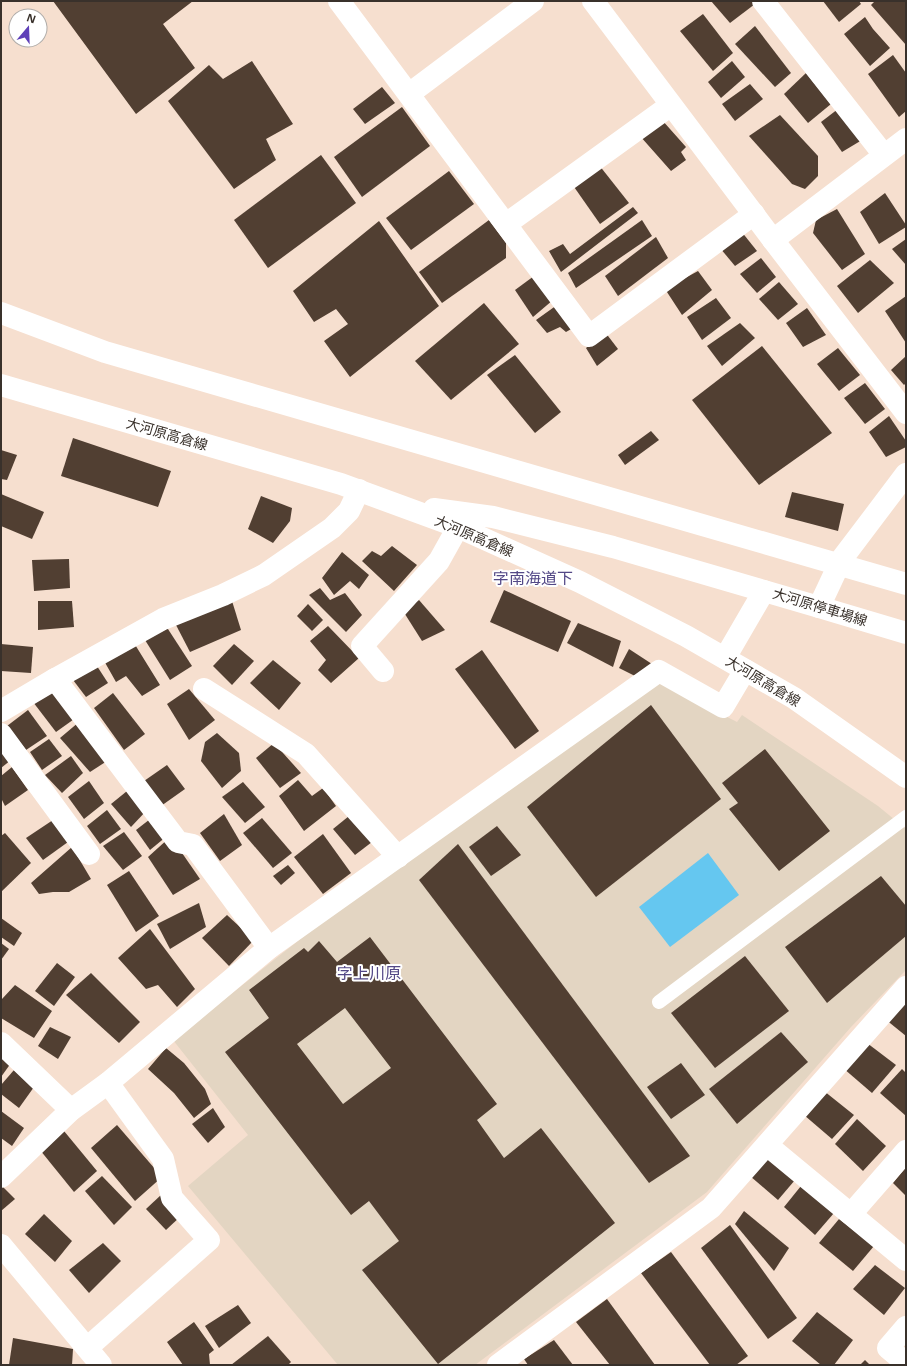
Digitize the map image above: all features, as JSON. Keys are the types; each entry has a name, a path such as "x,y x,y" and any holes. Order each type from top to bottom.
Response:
{"street":[{"path":"339,1 589,336 754,214"},
{"path":"409,94 534,1"},
{"path":"593,1 773,240 906,413"},
{"path":"764,1 884,155"},
{"path":"506,224 671,105"},
{"path":"773,240 906,139"},
{"path":"1,313 113,354 906,584"},
{"name":"大河原高倉線","path":"1,385 358,490 458,527 580,582 725,658 794,698 906,777"},
{"path":"819,607 839,565 906,474"},
{"path":"1,711 54,678 163,619 223,596 264,575 332,528 349,511 358,490"},
{"path":"391,502 493,518 613,547 764,590"},
{"path":"383,671 362,646 439,561 458,527"},
{"name":"大河原停車場線","path":"725,658 764,590 906,633"},
{"path":"1,1176 71,1110 108,1083 269,948 659,671 723,707 745,670"},
{"path":"54,678 178,842 193,845 269,948"},
{"path":"204,689 306,754 398,857"},
{"path":"1,734 89,854"},
{"path":"498,1365 711,1208 906,987"},
{"path":"1,1043 71,1110"},
{"path":"87,1348 209,1240 172,1198 163,1159 108,1083"},
{"path":"767,1145 906,1260"},
{"path":"851,1214 906,1151"},
{"path":"1,1245 101,1365"},
{"path":"906,1327 888,1348 906,1364"}],"lane":[{"path":"659,1002 906,817"}],"shaded area":[{"path":"649,682 665,685 737,722 742,715 878,806 906,829 906,970 851,1027 707,1192 475,1365 338,1365 188,1186 248,1135 173,1040 404,857"}],"water":[{"path":"708,853 739,895 670,947 639,907"}],"building":[{"path":"53,1 193,1 163,24 195,68 136,114"},
{"path":"711,1 753,1 755,4 730,23"},
{"path":"823,1 859,1 861,4 839,22"},
{"path":"875,1 906,1 906,45 871,5"},
{"path":"703,14 733,53 713,71 680,31"},
{"path":"865,17 873,29 890,48 870,66 844,34"},
{"path":"755,26 791,73 775,87 735,44"},
{"path":"893,55 906,73 906,111 899,117 868,74"},
{"path":"252,61 293,124 266,139 276,160 234,189 168,101 209,65 223,79"},
{"path":"732,61 745,77 721,98 708,82"},
{"path":"806,73 831,104 808,123 784,94"},
{"path":"750,84 763,99 735,121 722,104"},
{"path":"382,87 395,103 365,124 353,109"},
{"path":"402,107 430,146 362,197 334,157"},
{"path":"838,109 862,140 842,152 821,122"},
{"path":"780,115 818,156 818,176 805,189 792,184 749,136"},
{"path":"662,120 686,147 681,152 686,160 671,171 640,136"},
{"path":"321,155 356,203 268,268 234,220"},
{"path":"599,165 629,203 600,224 572,184"},
{"path":"449,171 474,204 411,250 386,218"},
{"path":"885,193 906,227 879,244 860,212"},
{"path":"633,207 638,213 561,272 549,251 563,244 570,254"},
{"path":"837,209 865,254 842,270 813,233 816,220"},
{"path":"489,220 506,243 506,258 442,303 419,272"},
{"path":"642,220 652,236 576,288 568,273"},
{"path":"379,221 439,306 350,377 324,341 348,324 336,309 314,322 293,291"},
{"path":"741,231 757,251 735,266 720,248"},
{"path":"656,237 668,258 618,296 605,276"},
{"path":"906,239 906,265 892,249"},
{"path":"761,258 776,277 757,293 740,274"},
{"path":"870,260 894,283 858,313 837,286"},
{"path":"698,271 712,290 682,315 665,289"},
{"path":"534,276 553,300 533,317 515,290"},
{"path":"779,282 798,304 778,320 759,299"},
{"path":"906,296 906,343 885,311"},
{"path":"716,298 731,318 702,340 687,317"},
{"path":"484,303 519,344 451,400 415,361"},
{"path":"557,305 573,328 566,332 560,327 547,333 536,320"},
{"path":"807,308 826,335 803,347 786,323"},
{"path":"740,323 755,338 722,366 707,346"},
{"path":"605,332 618,349 597,366 586,348"},
{"path":"762,346 832,433 759,485 692,400"},
{"path":"838,348 860,375 839,391 817,364"},
{"path":"515,355 561,412 535,433 487,375"},
{"path":"906,356 906,383 904,385 891,370"},
{"path":"865,383 885,409 865,424 844,398"},
{"path":"889,416 906,441 906,447 886,457 869,432"},
{"path":"651,431 659,440 625,465 618,455"},
{"path":"73,438 171,471 158,507 61,476"},
{"path":"1,450 17,455 7,480 1,479"},
{"path":"792,492 844,504 838,531 785,517"},
{"path":"1,494 44,512 32,539 1,526"},
{"path":"261,496 292,508 290,521 273,543 248,529"},
{"path":"392,546 417,565 394,591 362,561 372,551 381,556"},
{"path":"342,552 369,575 359,589 350,581 334,595 322,578"},
{"path":"69,559 70,588 34,591 32,560"},
{"path":"320,588 330,600 345,593 362,615 346,632 309,595"},
{"path":"504,590 571,621 558,652 490,622"},
{"path":"419,600 445,630 422,641 403,611"},
{"path":"38,601 72,601 74,627 38,630"},
{"path":"232,601 241,630 190,652 176,625"},
{"path":"308,604 323,620 312,631 297,616"},
{"path":"578,623 621,641 613,667 567,643"},
{"path":"166,626 192,666 170,680 145,640"},
{"path":"328,626 359,658 331,683 318,670 326,660 310,641"},
{"path":"134,643 160,685 142,696 126,676 116,682 103,659"},
{"path":"1,644 33,647 31,673 1,671"},
{"path":"234,644 254,661 232,685 213,666"},
{"path":"629,649 652,664 637,677 619,668"},
{"path":"482,650 539,731 515,749 455,669"},
{"path":"273,660 301,683 279,710 250,683"},
{"path":"95,663 108,683 86,697 70,676"},
{"path":"52,688 77,717 56,732 33,702"},
{"path":"189,689 215,720 189,740 167,704"},
{"path":"113,693 145,734 124,750 94,708"},
{"path":"651,705 721,799 596,897 527,807"},
{"path":"28,710 47,736 26,750 7,726"},
{"path":"79,722 107,761 90,772 60,738"},
{"path":"217,733 239,753 241,771 222,788 201,761 205,742"},
{"path":"49,739 62,756 42,770 30,752"},
{"path":"274,743 301,773 280,788 256,758"},
{"path":"1,745 11,760 1,768"},
{"path":"765,749 830,831 779,871 729,809 738,803 722,783"},
{"path":"71,756 83,773 62,793 45,775"},
{"path":"167,765 185,789 161,806 144,781"},
{"path":"12,767 28,790 5,806 1,798 1,776"},
{"path":"298,780 312,796 323,788 336,806 304,831 279,796"},
{"path":"89,781 104,803 84,819 68,797"},
{"path":"243,782 265,807 245,823 222,797"},
{"path":"132,787 147,810 131,827 111,804"},
{"path":"107,810 121,829 100,844 87,826"},
{"path":"224,814 242,845 220,861 200,833"},
{"path":"154,816 167,836 150,850 136,830"},
{"path":"349,816 372,842 355,855 333,829"},
{"path":"262,818 292,853 273,868 243,833"},
{"path":"53,820 68,842 43,860 26,838"},
{"path":"497,826 521,855 491,876 469,847"},
{"path":"124,832 142,856 123,870 103,846"},
{"path":"5,833 31,863 1,892 1,836"},
{"path":"323,834 351,873 323,894 294,857"},
{"path":"169,838 180,850 200,879 173,895 148,857"},
{"path":"458,844 690,1156 649,1183 419,880"},
{"path":"72,847 91,879 69,892 39,894 31,883"},
{"path":"288,865 295,873 281,885 273,876"},
{"path":"129,871 159,916 136,932 107,885"},
{"path":"881,876 906,906 906,936 827,1003 785,947"},
{"path":"199,903 206,927 170,949 157,924"},
{"path":"227,915 254,940 229,966 202,938"},
{"path":"1,918 22,933 14,946 1,937"},
{"path":"150,929 195,989 177,1007 158,985 146,989 118,958"},
{"path":"370,937 497,1104 477,1120 504,1158 541,1128 615,1223 438,1364 362,1270 399,1241 369,1201 351,1215 225,1052 269,1018 249,990 304,948 308,952 319,941 337,962","holes":["345,1008 391,1068 343,1104 297,1044"]},
{"path":"1,943 9,949 1,960"},
{"path":"745,956 789,1011 715,1068 671,1013"},
{"path":"57,963 75,977 54,1006 35,991"},
{"path":"91,973 140,1022 119,1043 66,995"},
{"path":"15,985 52,1011 34,1038 1,1018 1,998 2,999"},
{"path":"906,1000 906,1036 885,1019"},
{"path":"50,1027 71,1037 58,1059 38,1046"},
{"path":"781,1032 808,1062 737,1124 709,1089"},
{"path":"867,1043 896,1065 872,1093 843,1068"},
{"path":"166,1048 184,1063 205,1089 211,1104 194,1118 174,1093 148,1069"},
{"path":"1,1056 11,1063 1,1077"},
{"path":"681,1063 705,1095 671,1119 647,1087"},
{"path":"902,1069 906,1073 906,1116 880,1093"},
{"path":"14,1070 34,1087 19,1108 1,1094 1,1085"},
{"path":"824,1091 854,1115 832,1139 804,1115"},
{"path":"213,1108 225,1127 208,1143 192,1124"},
{"path":"1,1111 24,1128 12,1146 1,1138"},
{"path":"857,1119 886,1146 863,1171 835,1144"},
{"path":"117,1125 162,1177 135,1201 91,1148"},
{"path":"64,1131 97,1171 74,1192 40,1150"},
{"path":"767,1157 795,1180 778,1200 750,1176"},
{"path":"906,1167 906,1196 893,1183"},
{"path":"102,1176 132,1207 114,1225 85,1191"},
{"path":"2,1186 15,1199 1,1211 1,1187"},
{"path":"801,1186 834,1213 815,1235 784,1207"},
{"path":"162,1194 182,1215 166,1230 146,1209"},
{"path":"744,1211 789,1248 774,1271 735,1224"},
{"path":"44,1214 72,1241 55,1262 25,1234"},
{"path":"839,1219 874,1246 853,1271 819,1243"},
{"path":"730,1225 797,1318 768,1339 701,1248"},
{"path":"103,1243 121,1261 89,1293 69,1270"},
{"path":"671,1252 748,1356 736,1365 710,1365 641,1273"},
{"path":"875,1265 905,1288 884,1315 853,1289"},
{"path":"607,1299 655,1365 610,1365 576,1322"},
{"path":"238,1305 251,1323 219,1348 205,1326"},
{"path":"817,1312 853,1340 834,1365 821,1365 792,1341"},
{"path":"194,1322 214,1350 209,1354 210,1365 183,1365 167,1342"},
{"path":"268,1336 291,1362 288,1365 231,1365"},
{"path":"13,1338 73,1349 72,1365 9,1365"},
{"path":"554,1340 573,1365 528,1365 524,1359"},
{"path":"865,1360 870,1365 860,1365"}],"district":[{"name":"字南海道下","path":"533,578"},
{"name":"字上川原","path":"369,973"}]}
